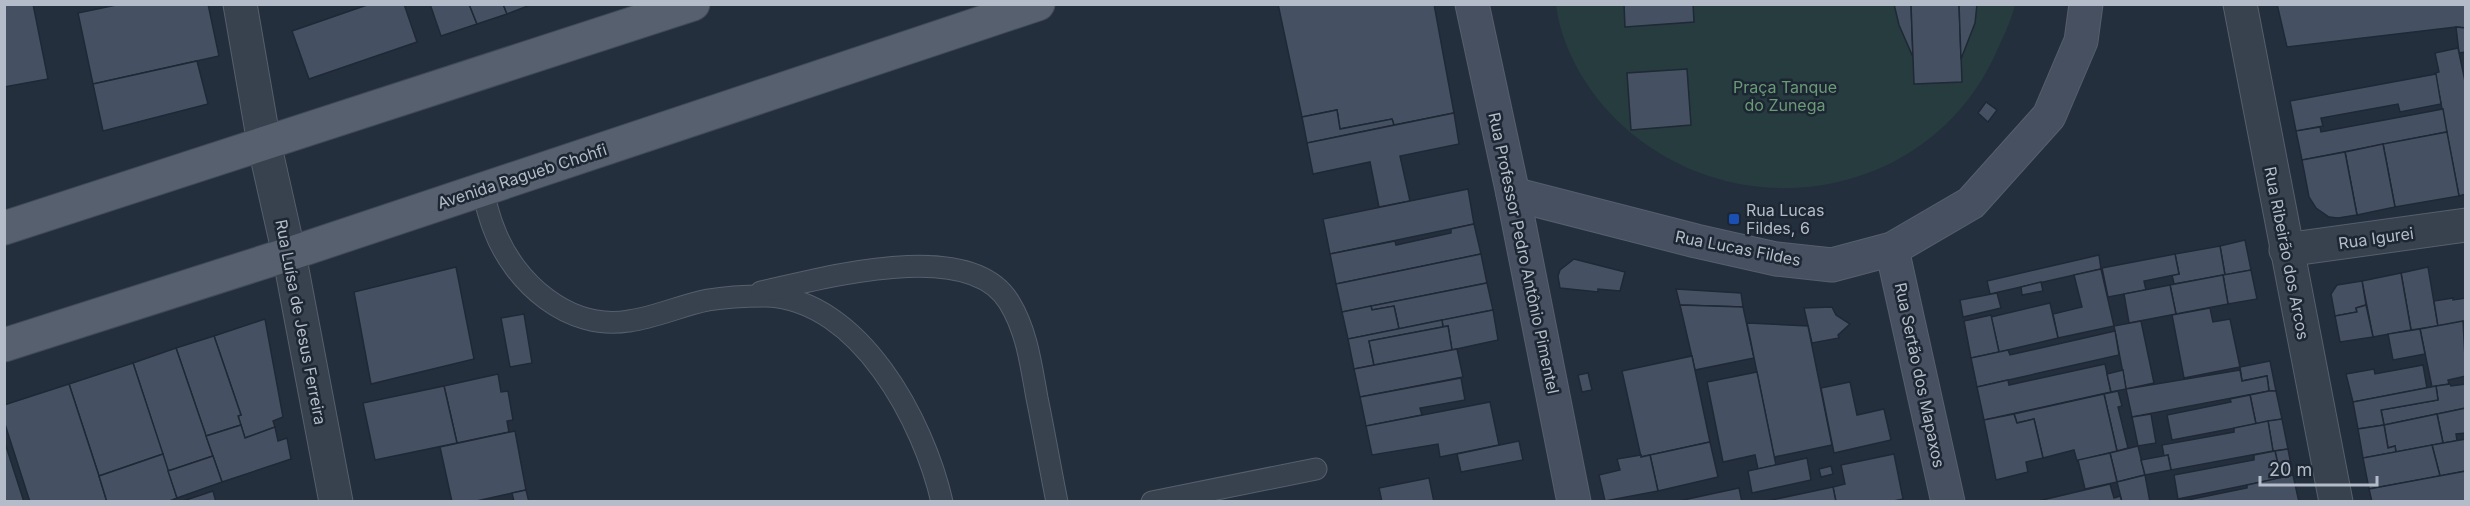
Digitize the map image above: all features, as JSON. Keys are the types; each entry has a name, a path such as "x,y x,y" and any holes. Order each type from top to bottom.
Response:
{"main road":[{"path":"4,228 693,4"},
{"name":"Avenida Ragueb Chohfi","path":"4,345 289,254 1038,4"}],"street":[{"name":"Rua Luísa de Jesus Ferreira","path":"240,4 264,144 289,254 336,501"},
{"name":"Rua Professor Pedro Antônio Pimentel","path":"1472,4 1513,194 1574,501"},
{"name":"Rua Lucas Fildes","path":"1513,194 1776,259 1832,265 1892,249 1971,203 2049,116 2081,41 2086,4"},
{"name":"Rua Ribeirão dos Arcos","path":"2240,4 2336,501"},
{"name":"Rua Igurei","path":"2286,250 2466,225"},
{"name":"Rua Sertão dos Mapaxos","path":"1892,249 1948,501"}],"lane":[{"path":"482,190 494,230 513,266 537,292 567,313 599,322 627,322 709,300 770,296 801,304 835,319 868,350 897,393 919,433 942,501"},
{"path":"740,297 882,267 919,266 955,270 987,280 1008,299 1021,324 1057,501"},
{"path":"1152,501 1316,470"}],"green space":[{"name":"Praça Tanque do Zunega","path":"1556,5 2015,5 1995,55 1965,104 1925,142 1878,169 1827,184 1774,188 1721,180 1670,159 1623,126 1599,100 1579,71 1564,39"}],"building":[{"path":"4,4 33,4 48,79 4,87"},
{"path":"121,4 208,4 219,56 93,84 78,13"},
{"path":"370,4 404,4 417,42 309,79 292,31"},
{"path":"430,4 469,4 477,24 441,36"},
{"path":"469,4 503,4 507,14 477,24"},
{"path":"503,4 533,4 507,14"},
{"path":"1278,4 1434,4 1454,113 1394,125 1392,119 1340,129 1337,110 1302,117"},
{"path":"1624,4 1693,4 1694,22 1625,27"},
{"path":"1894,4 1911,4 1913,57 1899,25"},
{"path":"1911,4 1959,4 1962,82 1914,84"},
{"path":"1959,4 1977,4 1975,23 1961,59"},
{"path":"2277,4 2466,4 2466,28 2456,27 2287,47"},
{"path":"2456,27 2466,28 2466,52 2459,53"},
{"path":"2458,48 2466,86 2466,194 2459,196 2435,73 2439,72 2435,53"},
{"path":"197,61 208,104 103,131 93,84"},
{"path":"1687,69 1691,125 1631,130 1627,73"},
{"path":"2436,74 2441,104 2400,112 2398,104 2321,118 2323,126 2296,131 2290,101"},
{"path":"1986,102 1997,110 1988,122 1978,113"},
{"path":"2443,109 2447,132 2302,160 2296,131 2320,127 2321,132"},
{"path":"1337,110 1340,129 1392,119 1394,125 1307,143 1302,117"},
{"path":"1454,113 1459,144 1400,156 1410,201 1379,207 1370,162 1313,174 1307,143"},
{"path":"2447,132 2459,196 2395,207 2383,144"},
{"path":"2383,144 2395,207 2357,215 2345,152"},
{"path":"2345,152 2357,215 2329,217 2316,208 2309,197 2302,160"},
{"path":"1468,189 1474,224 1330,254 1323,219"},
{"path":"1474,224 1481,254 1336,284 1330,254 1395,241 1396,245 1451,233 1451,229"},
{"path":"2245,240 2251,270 2225,275 2220,246"},
{"path":"2220,246 2225,275 2174,284 2172,275 2179,274 2175,254"},
{"path":"1481,254 1487,283 1342,312 1336,284"},
{"path":"2175,254 2179,274 2144,281 2146,290 2108,297 2102,268"},
{"path":"2099,255 2101,269 1990,294 1987,281"},
{"path":"1574,259 1625,272 1620,291 1598,289 1598,292 1560,288 1558,276 1560,270"},
{"path":"456,267 474,359 371,384 354,292"},
{"path":"2428,267 2438,326 2411,330 2401,273"},
{"path":"2101,269 2114,326 2058,338 2053,314 2082,307 2074,275"},
{"path":"2251,270 2257,299 2228,304 2223,275"},
{"path":"2401,273 2411,330 2373,337 2362,281"},
{"path":"2223,275 2228,304 2176,314 2170,285"},
{"path":"2362,281 2366,305 2356,308 2357,312 2335,316 2331,294 2337,285"},
{"path":"2041,282 2043,291 2022,295 2021,287"},
{"path":"1487,283 1493,310 1399,329 1394,306 1372,310 1371,306"},
{"path":"2170,285 2176,314 2129,323 2124,294"},
{"path":"1676,289 1741,293 1743,307 1680,305"},
{"path":"1997,293 2001,308 1963,317 1960,300"},
{"path":"2453,298 2453,300 2466,298 2466,321 2438,326 2434,301"},
{"path":"2050,303 2058,338 1999,352 1991,317"},
{"path":"1680,305 1743,307 1754,358 1695,370"},
{"path":"2366,305 2373,337 2340,342 2335,316 2357,312 2356,308"},
{"path":"1371,306 1372,310 1394,306 1399,329 1348,339 1342,312"},
{"path":"1832,307 1836,315 1850,324 1838,335 1839,338 1812,343 1804,308"},
{"path":"2210,308 2213,322 2230,319 2240,367 2184,378 2172,315"},
{"path":"1493,310 1498,340 1452,350 1448,326 1443,327 1442,320"},
{"path":"524,314 532,363 510,367 501,318"},
{"path":"1991,315 1999,352 1971,358 1964,321"},
{"path":"265,319 283,417 273,421 275,427 245,438 238,416 241,415 214,336"},
{"path":"1442,320 1443,327 1369,341 1374,365 1354,369 1348,339"},
{"path":"2141,321 2154,383 2126,389 2114,326"},
{"path":"2463,321 2466,376 2448,380 2449,384 2432,387 2420,329"},
{"path":"1747,323 1808,326 1832,445 1774,457"},
{"path":"1448,326 1452,350 1374,365 1369,341"},
{"path":"2420,329 2425,354 2393,360 2388,334"},
{"path":"2115,331 2119,355 1977,387 1971,358 2008,350 2010,355"},
{"path":"214,336 241,415 238,416 241,425 206,436 176,348"},
{"path":"176,348 213,456 168,471 133,363"},
{"path":"1457,349 1463,377 1360,397 1354,369"},
{"path":"1692,356 1710,442 1641,457 1622,371"},
{"path":"2270,361 2276,391 2269,391 2267,376 2242,381 2240,367"},
{"path":"133,363 163,454 99,476 69,384"},
{"path":"2105,364 2111,392 1984,420 1977,387 2008,380 2009,385"},
{"path":"2423,365 2427,388 2353,402 2346,374 2374,369 2375,374"},
{"path":"2123,370 2126,389 2111,392 2107,374"},
{"path":"2240,370 2242,381 2267,376 2269,391 2132,417 2126,389"},
{"path":"1757,372 1776,465 1758,469 1755,455 1723,462 1707,382"},
{"path":"1588,373 1592,390 1582,392 1578,375"},
{"path":"498,374 501,392 508,391 513,420 507,421 509,432 457,443 444,386"},
{"path":"1461,378 1465,400 1420,408 1422,415 1366,426 1360,397"},
{"path":"1850,382 1857,415 1884,409 1891,440 1834,453 1821,388"},
{"path":"69,384 107,502 30,502 4,421 4,405"},
{"path":"2450,384 2451,386 2466,384 2466,408 2384,425 2381,410 2438,400 2436,386"},
{"path":"444,386 457,443 375,460 363,403"},
{"path":"2436,386 2438,400 2381,410 2384,425 2358,429 2353,402"},
{"path":"2118,391 2122,406 2118,407 2128,448 2117,451 2104,394"},
{"path":"2276,391 2282,419 2256,424 2250,395"},
{"path":"2104,394 2117,451 2077,461 2074,450 2043,458 2034,419 2017,423 2014,414"},
{"path":"2250,395 2256,424 2172,440 2167,415 2231,402 2230,399"},
{"path":"1490,402 1499,445 1440,457 1438,444 1372,455 1366,426"},
{"path":"2466,408 2466,433 2456,434 2457,441 2443,443 2437,414"},
{"path":"2014,414 2017,423 2034,419 2043,458 2026,462 2028,472 1996,480 1984,420"},
{"path":"2151,414 2156,443 2138,446 2132,417"},
{"path":"2437,414 2443,443 2396,452 2395,446 2388,448 2384,425"},
{"path":"2282,419 2288,449 2273,451 2268,421"},
{"path":"2268,421 2273,451 2171,470 2168,455 2164,456 2162,445 2234,432 2234,428"},
{"path":"241,425 245,438 275,427 278,441 287,438 291,459 222,482 206,436"},
{"path":"2384,425 2388,448 2395,446 2396,452 2363,458 2358,429"},
{"path":"515,431 526,490 472,502 452,502 440,447"},
{"path":"2466,439 2466,471 2440,476 2432,445"},
{"path":"4,440 24,502 4,502"},
{"path":"1519,441 1523,460 1461,472 1457,454"},
{"path":"1710,442 1718,477 1658,491 1650,455"},
{"path":"2432,445 2440,476 2369,489 2363,458"},
{"path":"2138,446 2145,475 2117,482 2110,453"},
{"path":"2288,449 2293,475 2281,478 2275,451"},
{"path":"2275,451 2281,478 2178,499 2174,475 2254,460 2254,455"},
{"path":"2110,453 2117,482 2085,489 2078,460"},
{"path":"163,454 177,498 167,502 107,502 99,476"},
{"path":"1894,454 1903,499 1889,502 1836,502 1833,487 1845,484 1841,465"},
{"path":"1641,455 1641,457 1650,455 1658,491 1605,501 1599,475 1620,470 1617,459"},
{"path":"2168,455 2171,470 2145,475 2141,460"},
{"path":"213,456 222,482 177,498 168,471"},
{"path":"1807,458 1811,480 1752,493 1748,471"},
{"path":"1831,466 1833,474 1821,477 1819,469"},
{"path":"2466,471 2466,501 2372,502 2369,489"},
{"path":"2145,475 2150,502 2122,502 2117,482"},
{"path":"2293,475 2299,502 2178,502 2247,488 2247,485"},
{"path":"1429,478 1434,502 1382,502 1379,488"},
{"path":"2110,484 2114,498 2120,496 2122,502 2034,502"},
{"path":"1833,487 1836,502 1762,502"},
{"path":"1739,488 1742,502 1674,502"},
{"path":"526,490 529,502 514,502 512,493"},
{"path":"213,491 216,502 180,502"}],"place":[{"name":"Rua Lucas Fildes, 6","path":"1734,219"}]}
